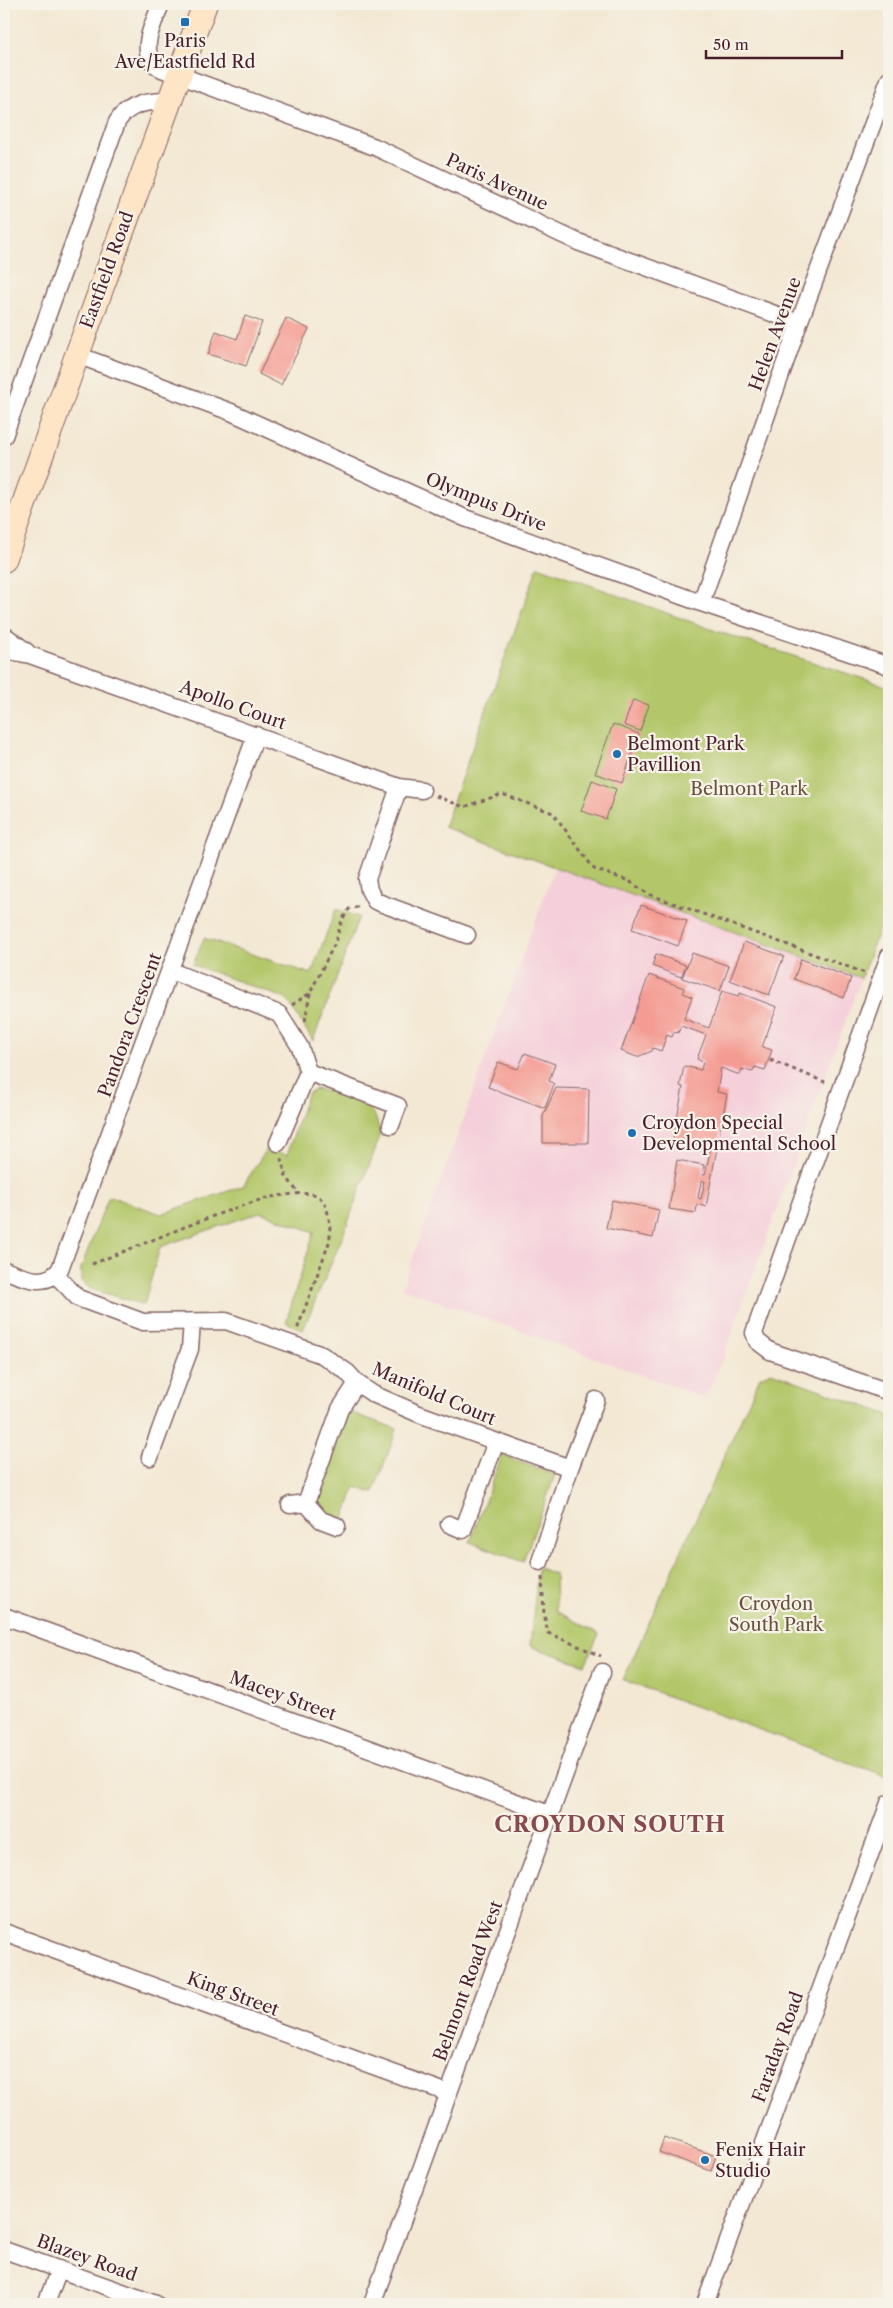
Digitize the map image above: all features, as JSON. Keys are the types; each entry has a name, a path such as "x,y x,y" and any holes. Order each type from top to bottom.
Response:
{"main road":[{"name":"Eastfield Road","path":"4,560 8,533 206,4"}],"street":[{"name":"Paris Avenue","path":"161,4 149,36 148,55 157,66 178,76 375,148 578,242 799,323"},
{"name":"Helen Avenue","path":"701,603 799,323 889,80"},
{"path":"4,436 117,122 123,112 138,105 169,101"},
{"name":"Olympus Drive","path":"76,354 231,412 465,518 701,603 889,666"},
{"name":"Apollo Court","path":"4,635 30,655"},
{"name":"Apollo Court","path":"4,650 30,655 399,787 422,790"},
{"name":"Pandora Crescent","path":"56,1275 65,1258 256,735"},
{"path":"399,787 367,879 369,890 376,901 467,935"},
{"path":"889,956 754,1332 757,1341 770,1351 889,1392"},
{"path":"171,970 279,1014 300,1047 308,1072 276,1144"},
{"path":"308,1072 398,1106 391,1125"},
{"path":"4,1270 33,1280 45,1280 56,1275"},
{"name":"Manifold Court","path":"56,1275 78,1298 143,1322 226,1321 322,1355 334,1362 357,1383 373,1394 496,1442 570,1468"},
{"path":"150,1457 190,1348 192,1322"},
{"name":"Manifold Court","path":"337,1526 321,1520 298,1504 340,1409 357,1383"},
{"path":"540,1562 570,1468 596,1400"},
{"name":"Manifold Court","path":"448,1524 463,1530 496,1442"},
{"name":"Macey Street","path":"4,1616 549,1814"},
{"name":"Belmont Road West","path":"372,2304 604,1665"},
{"name":"Faraday Road","path":"705,2304 889,1803"},
{"name":"King Street","path":"4,1932 448,2093"},
{"name":"Blazey Road","path":"4,2250 156,2304"},
{"path":"46,2304 59,2270"}],"path":[{"path":"422,790 464,807 502,794 553,813 594,869 629,881 648,894 864,974"},
{"path":"279,1014 310,992 335,943 342,920 349,909 376,901"},
{"path":"770,1060 825,1082"},
{"path":"276,1144 282,1167 299,1194"},
{"path":"92,1264 265,1198 314,1194 321,1198 330,1226 330,1240 292,1344"},
{"path":"540,1562 542,1567 544,1614 548,1633 604,1665"}],"shaded area":[{"name":"Croydon Special Developmental School","path":"555,867 861,978 724,1355 705,1398 402,1288"}],"green space":[{"name":"Belmont Park","path":"538,566 716,631 889,687 889,901 861,978 444,827"},
{"path":"336,909 359,917 313,1041 287,999 193,965 204,938 311,974"},
{"path":"315,1089 340,1093 367,1106 375,1116 381,1134 342,1238 303,1330 286,1322 314,1232 260,1212 160,1247 144,1305 91,1289 81,1281 81,1268 109,1196 161,1214 243,1186 267,1148 287,1155 307,1094"},
{"name":"Croydon South Park","path":"771,1372 889,1415 889,1777 623,1680 760,1377"},
{"path":"349,1412 397,1429 373,1493 355,1487 344,1519 323,1512 317,1498"},
{"path":"502,1455 555,1475 523,1562 470,1542"},
{"path":"538,1568 555,1574 556,1611 599,1634 585,1665 530,1646"}],"building":[{"path":"245,316 262,322 246,366 208,354 216,331 237,339"},
{"path":"286,318 309,329 281,385 259,374"},
{"path":"633,700 649,705 640,731 624,725"},
{"name":"Belmont Park Pavillion","path":"613,724 639,734 622,783 595,773"},
{"path":"592,780 616,789 606,819 581,811"},
{"path":"641,905 687,921 678,946 632,929"},
{"path":"744,942 784,956 769,995 730,980"},
{"path":"692,953 729,966 720,991 682,978"},
{"path":"656,954 686,965 681,977 652,966"},
{"path":"801,959 851,978 844,998 794,979"},
{"path":"649,975 684,988 683,993 692,997 684,1019 709,1028 722,991 738,996 740,993 777,1007 762,1047 772,1050 765,1070 755,1067 752,1072 742,1069 740,1075 721,1068 717,1092 727,1094 706,1207 697,1204 696,1213 669,1209 677,1160 704,1165 702,1175 705,1175 712,1142 708,1141 708,1145 673,1140 683,1087 680,1086 684,1066 701,1070 703,1062 697,1059 706,1035 681,1026 678,1033 674,1032 672,1037 667,1035 661,1051 653,1048 652,1051 637,1057 621,1051","holes":["701,1181 705,1181 701,1199 698,1198"]},
{"path":"525,1053 555,1064 549,1081 554,1084 545,1108 488,1087 498,1062 518,1069"},
{"path":"556,1088 589,1089 588,1143 543,1143 543,1116"},
{"path":"612,1200 659,1210 653,1238 606,1228"},
{"path":"664,2138 716,2156 711,2171 659,2152"}],"place":[{"name":"Paris Ave/Eastfield Rd","path":"185,22"},
{"name":"Belmont Park Pavillion","path":"617,754"},
{"name":"Croydon Special Developmental School","path":"632,1133"},
{"name":"Fenix Hair Studio","path":"705,2160"}],"district":[{"name":"CROYDON SOUTH","path":"610,1824"}]}
